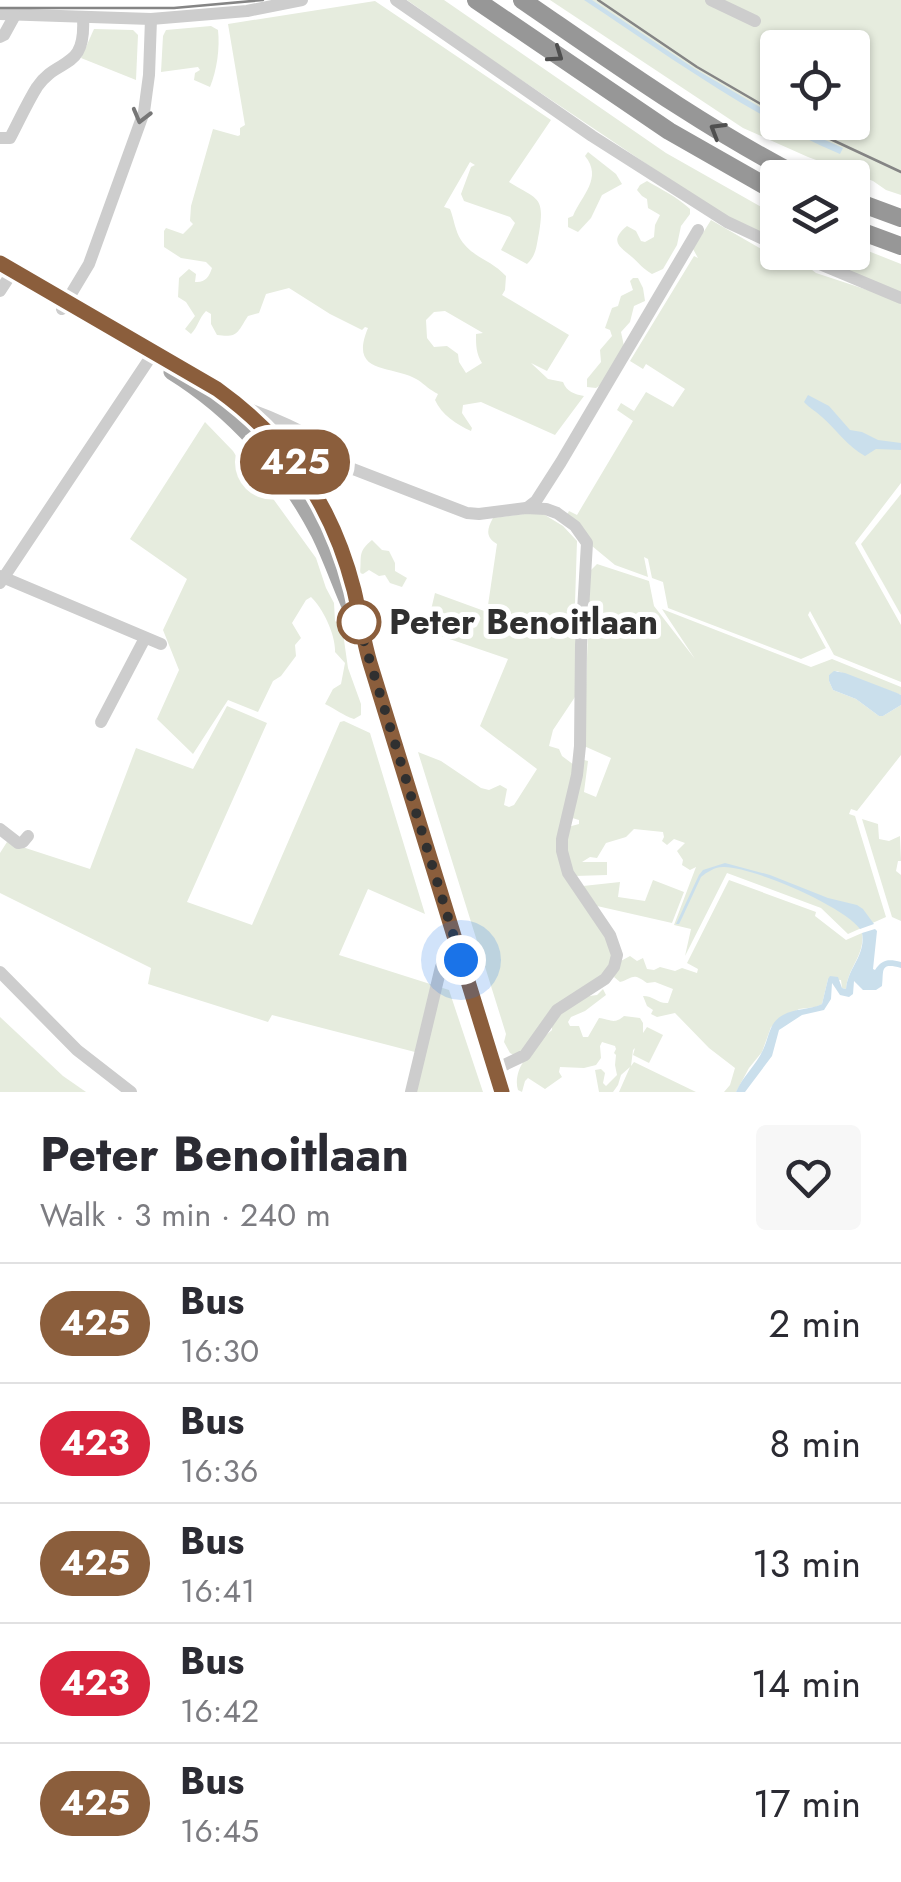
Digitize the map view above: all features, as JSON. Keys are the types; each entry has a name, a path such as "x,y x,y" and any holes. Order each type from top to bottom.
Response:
{"highway":[{"path":"476,0 669,131 760,183"},
{"path":"522,0 681,109 767,160"},
{"path":"870,207 901,218"},
{"path":"870,235 901,246"}],"main road":[{"path":"4,275 217,389 274,438 311,484 342,550 362,635 502,1092"},
{"path":"152,356 210,399 277,467 318,532 362,635"}],"street":[{"path":"0,37 4,35 7,15 151,19 247,11 302,0"},
{"path":"396,0 594,138 727,222 760,238"},
{"path":"711,0 754,21"},
{"path":"0,138 10,138 40,83 75,58 84,36 84,18"},
{"path":"64,305 89,264 144,112 151,19"},
{"path":"526,508 542,492 698,230"},
{"path":"834,270 901,298"},
{"path":"152,356 1,579 161,644"},
{"path":"241,406 270,416 317,441 328,452 337,472"},
{"path":"295,494 337,472 353,469 467,513 539,508 557,513 575,526 587,543 580,746 562,851 568,873 610,935 617,955 608,977 557,1010 525,1055 496,1069"},
{"path":"101,722 145,638"},
{"path":"0,829 18,843 28,836"},
{"path":"411,1092 441,967 461,960"},
{"path":"0,972 77,1050 132,1092"}],"shaded area":[{"path":"407,0 444,0 666,153 760,206 760,234 727,218"},
{"path":"550,0 901,0 901,195 870,180 870,160 816,160 770,140 870,140 870,30 760,30 760,136"},
{"path":"375,1 551,120 509,182 533,196 540,205 537,246 527,264 501,250 515,223 510,217 464,201 461,194 475,165 470,162 444,207 450,209 457,233 466,246 506,276 502,295 569,335 547,371 531,363 548,379 563,382 571,392 584,396 555,435 481,402 463,405 462,413 471,431 460,426 438,405 438,394 408,375 368,361 363,343 368,328 362,330 330,314 289,288 266,294 259,313 248,316 233,335 217,335 211,314 206,311 191,334 185,329 195,316 178,297 179,278 189,269 196,274 195,282 201,282 212,268 206,262 181,258 164,247 164,231 166,228 183,234 193,224 191,206 213,129 238,136 245,125 228,24","holes":["445,311 483,333 476,334 482,363 466,373 458,354 447,346 434,347 427,338 426,320 434,312"]},
{"path":"211,26 218,30 219,44 210,87 194,80 198,67 161,72 166,30"},
{"path":"94,29 133,30 138,35 136,80 81,58"},
{"path":"588,152 616,174 622,184 602,195 591,218 578,232 568,227 568,218 573,216 589,186 592,172 585,156"},
{"path":"647,181 690,209 663,269 652,274 617,240 627,226 636,231 641,241 654,237 660,215 648,208 647,199 637,190"},
{"path":"711,220 760,248 760,270 812,270 901,301 901,483 855,543 901,625 901,682 834,655 810,611 808,615 826,648 801,659 668,608 663,582 652,578 648,559 644,557 648,577 615,565 592,546 567,515 569,511 577,515 633,421 617,410 621,403 634,411 646,392 673,407 685,389 646,364 643,369 630,361 694,256 698,258 693,249"},
{"path":"870,252 901,264 901,293 845,270 870,270"},
{"path":"633,278 638,278 645,301 634,306 630,322 621,332 624,346 602,384 587,387 587,379 601,362 600,350 612,336 605,328 612,308 618,306 621,296 633,290"},
{"path":"205,422 274,500 316,558 334,603 335,621 342,626 348,668 361,704 361,715 354,719 325,704 333,689 341,684 345,663 335,652 328,623 311,597 292,623 301,638 295,645 296,656 273,681 258,712 228,700 193,754 157,719 179,670 163,630 187,579 130,539"},
{"path":"901,494 901,615 861,544"},
{"path":"540,512 563,526 577,541 574,634 578,635 579,691 553,730 549,746 559,749 574,765 557,839 614,954 609,970 556,1006 545,1036 552,1030 552,1019 582,997 597,995 603,989 606,995 571,1017 570,1026 579,1026 583,1037 588,1037 599,1018 640,1018 643,1033 647,1027 663,1035 649,1063 633,1055 635,1048 633,1050 631,1066 634,1062 696,1092 619,1092 630,1067 613,1092 599,1092 595,1070 605,1073 606,1086 617,1075 615,1046 602,1042 601,1058 596,1065 560,1067 562,1077 545,1089 528,1078 522,1092 518,1090 518,1075 524,1061 510,1053 504,1042 506,1034 418,752 441,761 481,788 489,790 500,785 507,789 504,805 509,807 537,769 480,726 508,659 426,631 435,593 487,612 497,544 488,533 493,518"},
{"path":"372,540 389,551 395,571 407,578 402,587 390,583 385,575 369,570 360,573 362,551"},
{"path":"597,564 649,581 654,606 695,659 662,609 811,667 832,659 901,687 901,695 837,671 829,675 833,690 856,699 879,716 901,705 901,755 857,811 851,809 849,814 855,816 886,917 848,934 821,908 727,873 685,956 691,929 674,925 696,867 690,870 682,865 677,851 685,843 674,839 667,845 662,841 663,832 634,829 626,837 606,843 597,858 582,862 607,862 607,875 575,876 560,853 568,827 579,824 579,820 569,817 584,760 588,761 584,792 596,797 611,758 584,746 590,571"},
{"path":"227,706 267,723 187,902 252,925 340,722 370,733 425,914 368,889 339,955 449,990 483,1092 416,1092 415,1052 272,1015 268,1022 148,984 151,968 0,893 0,853 7,842 90,869 136,748 193,769"},
{"path":"862,819 878,824 879,839 889,841 900,836 901,861 896,871 901,875 901,921 892,917"},
{"path":"653,880 684,892 672,923 597,906 583,886 620,882 618,897 645,901"},
{"path":"729,880 816,912 815,916 846,940 862,933 861,948 846,989 842,988 841,980 828,979 822,1004 799,1009 771,1027 762,1052 736,1092 724,1092 735,1068 675,1013 657,1017 651,1014 653,1010 643,996 668,1003 673,989 636,977 620,982 614,977 619,962 630,956 637,961 643,958 647,969 682,968 697,973 698,969 687,963"},
{"path":"0,1017 63,1076 86,1092 0,1092"}],"water":[{"path":"584,0 592,0 760,107 760,113"},
{"path":"810,140 825,140 843,148 840,154"},
{"path":"808,395 829,406 850,430 901,443 901,450 876,449 865,456 804,402"},
{"path":"834,671 901,695 901,705 879,716 856,699 833,690 829,675"},
{"path":"725,863 857,905 874,924 860,929 836,909 796,889 754,873 723,867 701,877 676,924 703,870"},
{"path":"875,929 873,969 889,960 901,962 901,968 886,967 882,986 876,990 863,990 854,981 849,997 840,995 832,983 831,999 824,1010 802,1015 779,1030 772,1056 745,1092 736,1092 778,1018 822,1004 830,976 838,977 846,989 863,941 862,933"}],"tram line":[{"path":"0,8 174,8 263,0"},
{"path":"598,0 697,67 760,104"},
{"path":"833,140 901,172"}],"bus line":[{"name":"425","path":"0,263 241,406 274,438 311,484 342,550 371,666 502,1092"}],"place":[{"name":"Peter Benoitlaan","path":"359,622"}],"route":[{"path":"359,622 353,616 461,960"}]}
